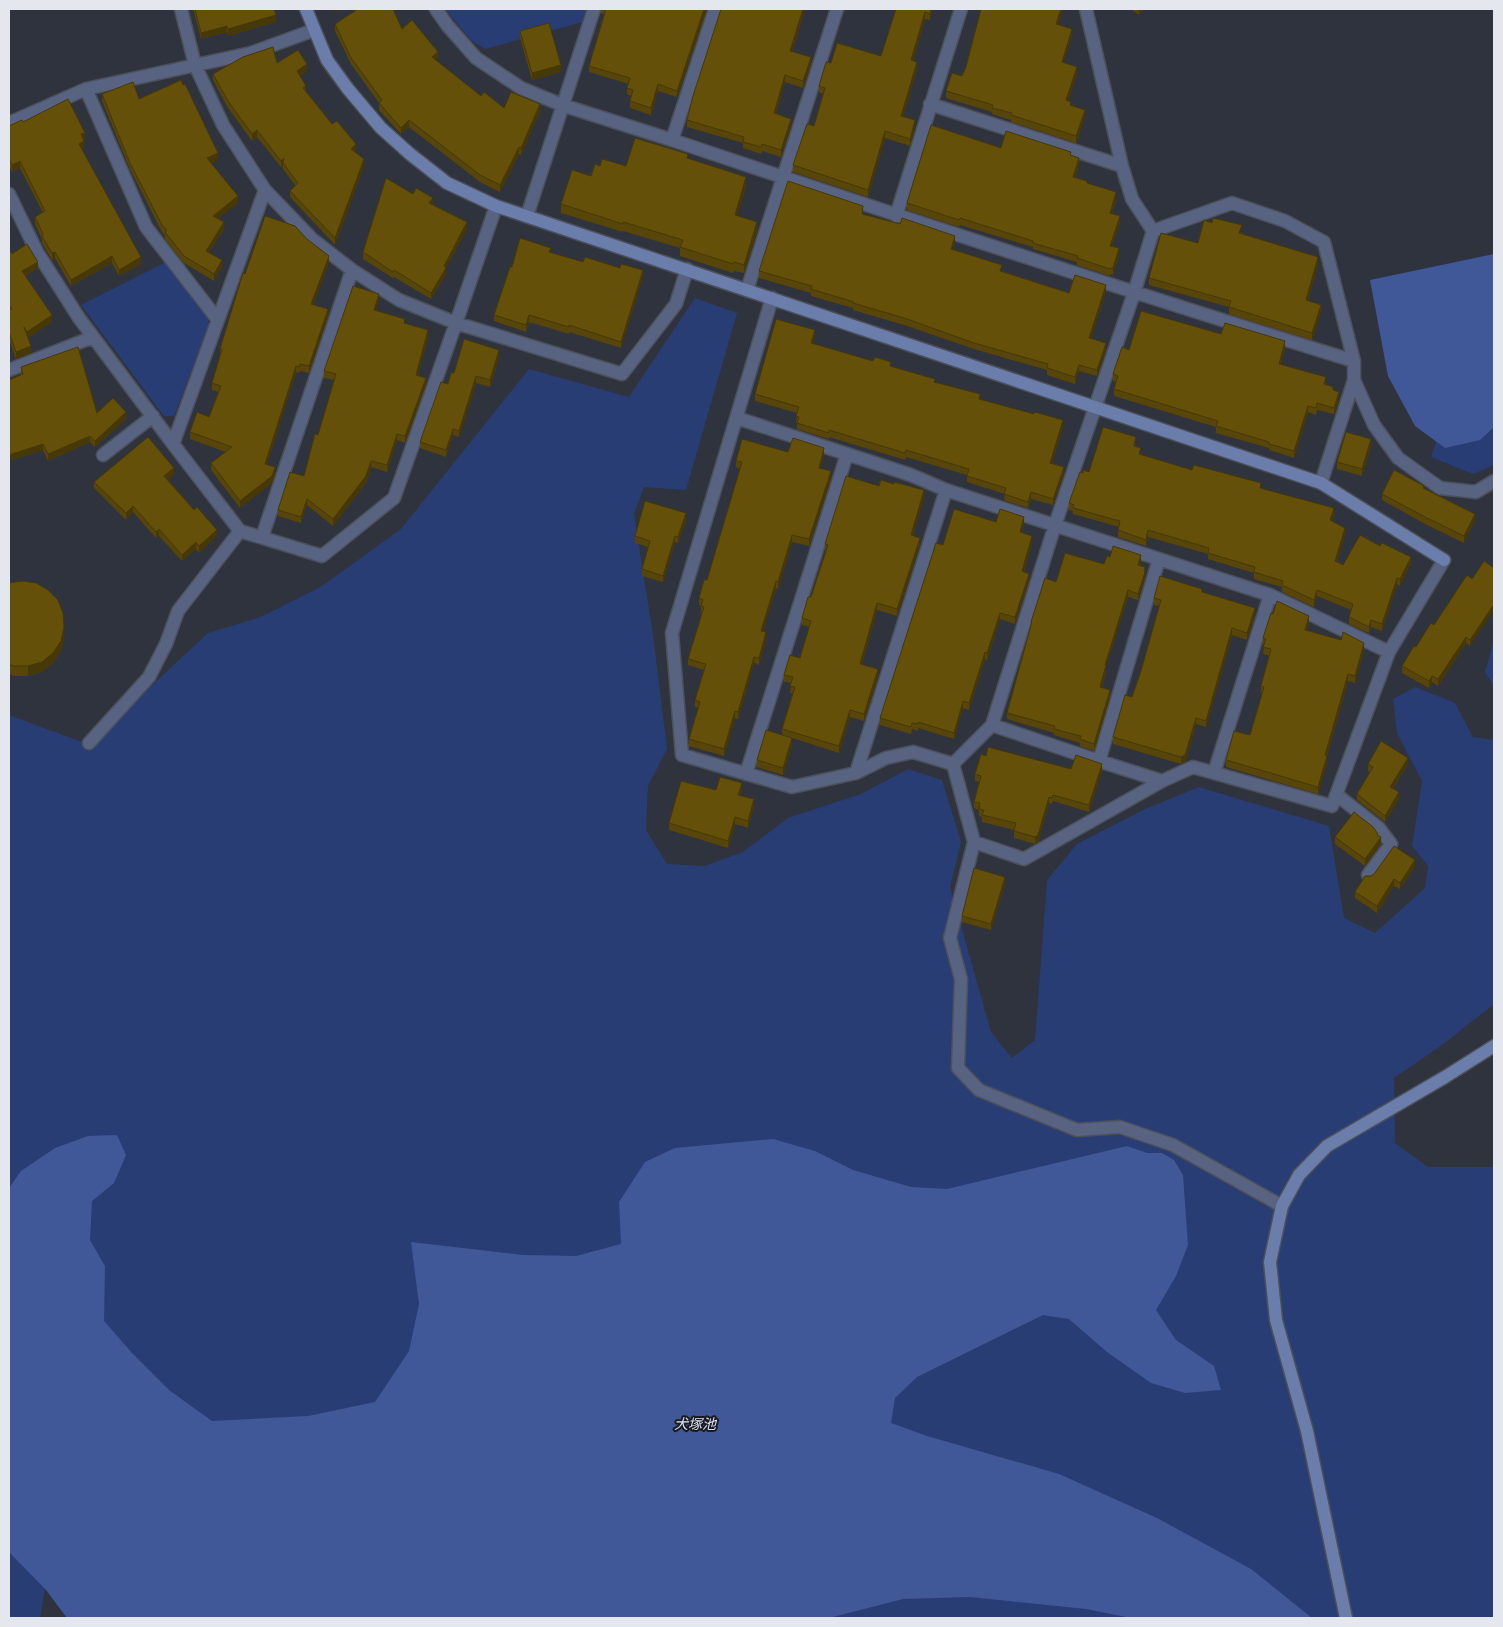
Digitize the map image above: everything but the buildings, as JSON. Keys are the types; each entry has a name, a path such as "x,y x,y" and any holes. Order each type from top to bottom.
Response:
{"street":[{"path":"181,9 195,65 223,125 265,190 312,239 352,270 399,300 456,323 622,374 676,304 687,269"},
{"path":"306,9 327,60 348,89 381,128 447,183 496,206 1321,483 1444,560 1389,652 1332,806 1194,767 1162,781 1024,859 974,842"},
{"path":"436,9 447,25 476,58 521,88 562,105 1134,293 1354,361"},
{"path":"527,216 594,9"},
{"path":"672,140 715,9"},
{"path":"747,290 837,9"},
{"path":"896,216 961,9"},
{"path":"1086,9 1122,166 1132,199 1153,231"},
{"path":"9,123 86,89 251,53 314,30"},
{"path":"86,89 146,227 218,320"},
{"path":"930,104 1122,166"},
{"path":"173,444 265,190"},
{"path":"9,194 37,252 79,318 240,531 322,556 394,498 496,206"},
{"path":"1153,231 1232,203 1285,221 1324,242 1354,361 1354,380 1321,483"},
{"path":"953,764 992,725 1055,525 1134,293 1153,231"},
{"path":"262,537 352,270"},
{"path":"772,298 672,633 682,755 792,787 856,773 886,758 913,752 953,764"},
{"path":"9,370 93,337"},
{"path":"1354,380 1374,425 1398,458 1440,488 1476,492 1494,481"},
{"path":"103,455 152,416"},
{"path":"737,418 911,475 946,490 1270,595 1389,652"},
{"path":"746,774 847,454"},
{"path":"856,773 946,490"},
{"path":"89,743 150,677 166,644 178,611 240,531"},
{"path":"1099,761 1159,559"},
{"path":"1214,773 1270,595"},
{"path":"992,725 1162,781"},
{"path":"953,764 974,842 950,938 961,979 958,1068 978,1090 1077,1130 1120,1127 1173,1145 1282,1206"},
{"path":"1337,795 1379,828 1391,844 1368,875"},
{"path":"1346,1618 1307,1431 1276,1320 1270,1262 1282,1206 1299,1175 1327,1146 1494,1046"}],"shaded area":[{"path":"445,9 586,9 582,22 485,49 471,40"},
{"path":"166,262 207,314 209,325 174,416 164,416 81,305"},
{"path":"695,298 737,313 686,490 644,487 634,514 653,635 667,749 648,786 646,830 667,864 704,866 743,852 788,818 861,794 908,769 942,780 961,842 950,887 991,1032 1012,1058 1035,1040 1047,880 1077,844 1145,809 1199,787 1329,826 1344,918 1375,933 1425,888 1428,866 1412,846 1422,781 1397,733 1393,699 1415,687 1455,703 1473,737 1494,740 1494,1004 1442,1045 1394,1078 1395,1143 1428,1167 1494,1167 1494,1618 626,1618 411,1438 195,1466 9,1244 9,715 82,742 150,687 208,633 261,617 322,586 401,529 529,369 629,397"},
{"path":"1494,363 1494,465 1473,474 1431,457 1441,427"},
{"path":"1494,640 1494,687 1485,672"},
{"path":"9,1485 54,1534 40,1618 9,1618"}],"water":[{"path":"1494,254 1494,427 1480,440 1445,448 1415,426 1388,376 1370,280"},
{"name":"犬塚池","path":"117,1135 126,1155 114,1183 92,1201 90,1240 105,1266 104,1321 132,1353 169,1390 212,1421 308,1416 375,1402 409,1351 419,1304 411,1242 523,1255 576,1256 621,1244 619,1202 645,1162 675,1148 773,1139 815,1151 853,1170 911,1187 947,1189 1127,1146 1147,1153 1162,1153 1174,1160 1183,1175 1188,1245 1176,1276 1156,1310 1176,1340 1214,1366 1221,1390 1185,1393 1151,1383 1107,1352 1069,1319 1043,1315 917,1377 895,1398 891,1423 927,1436 1059,1474 1157,1518 1251,1569 1312,1618 1131,1618 1086,1609 970,1597 903,1599 829,1618 67,1618 46,1590 9,1552 9,1188 21,1171 55,1148 88,1136"}]}
